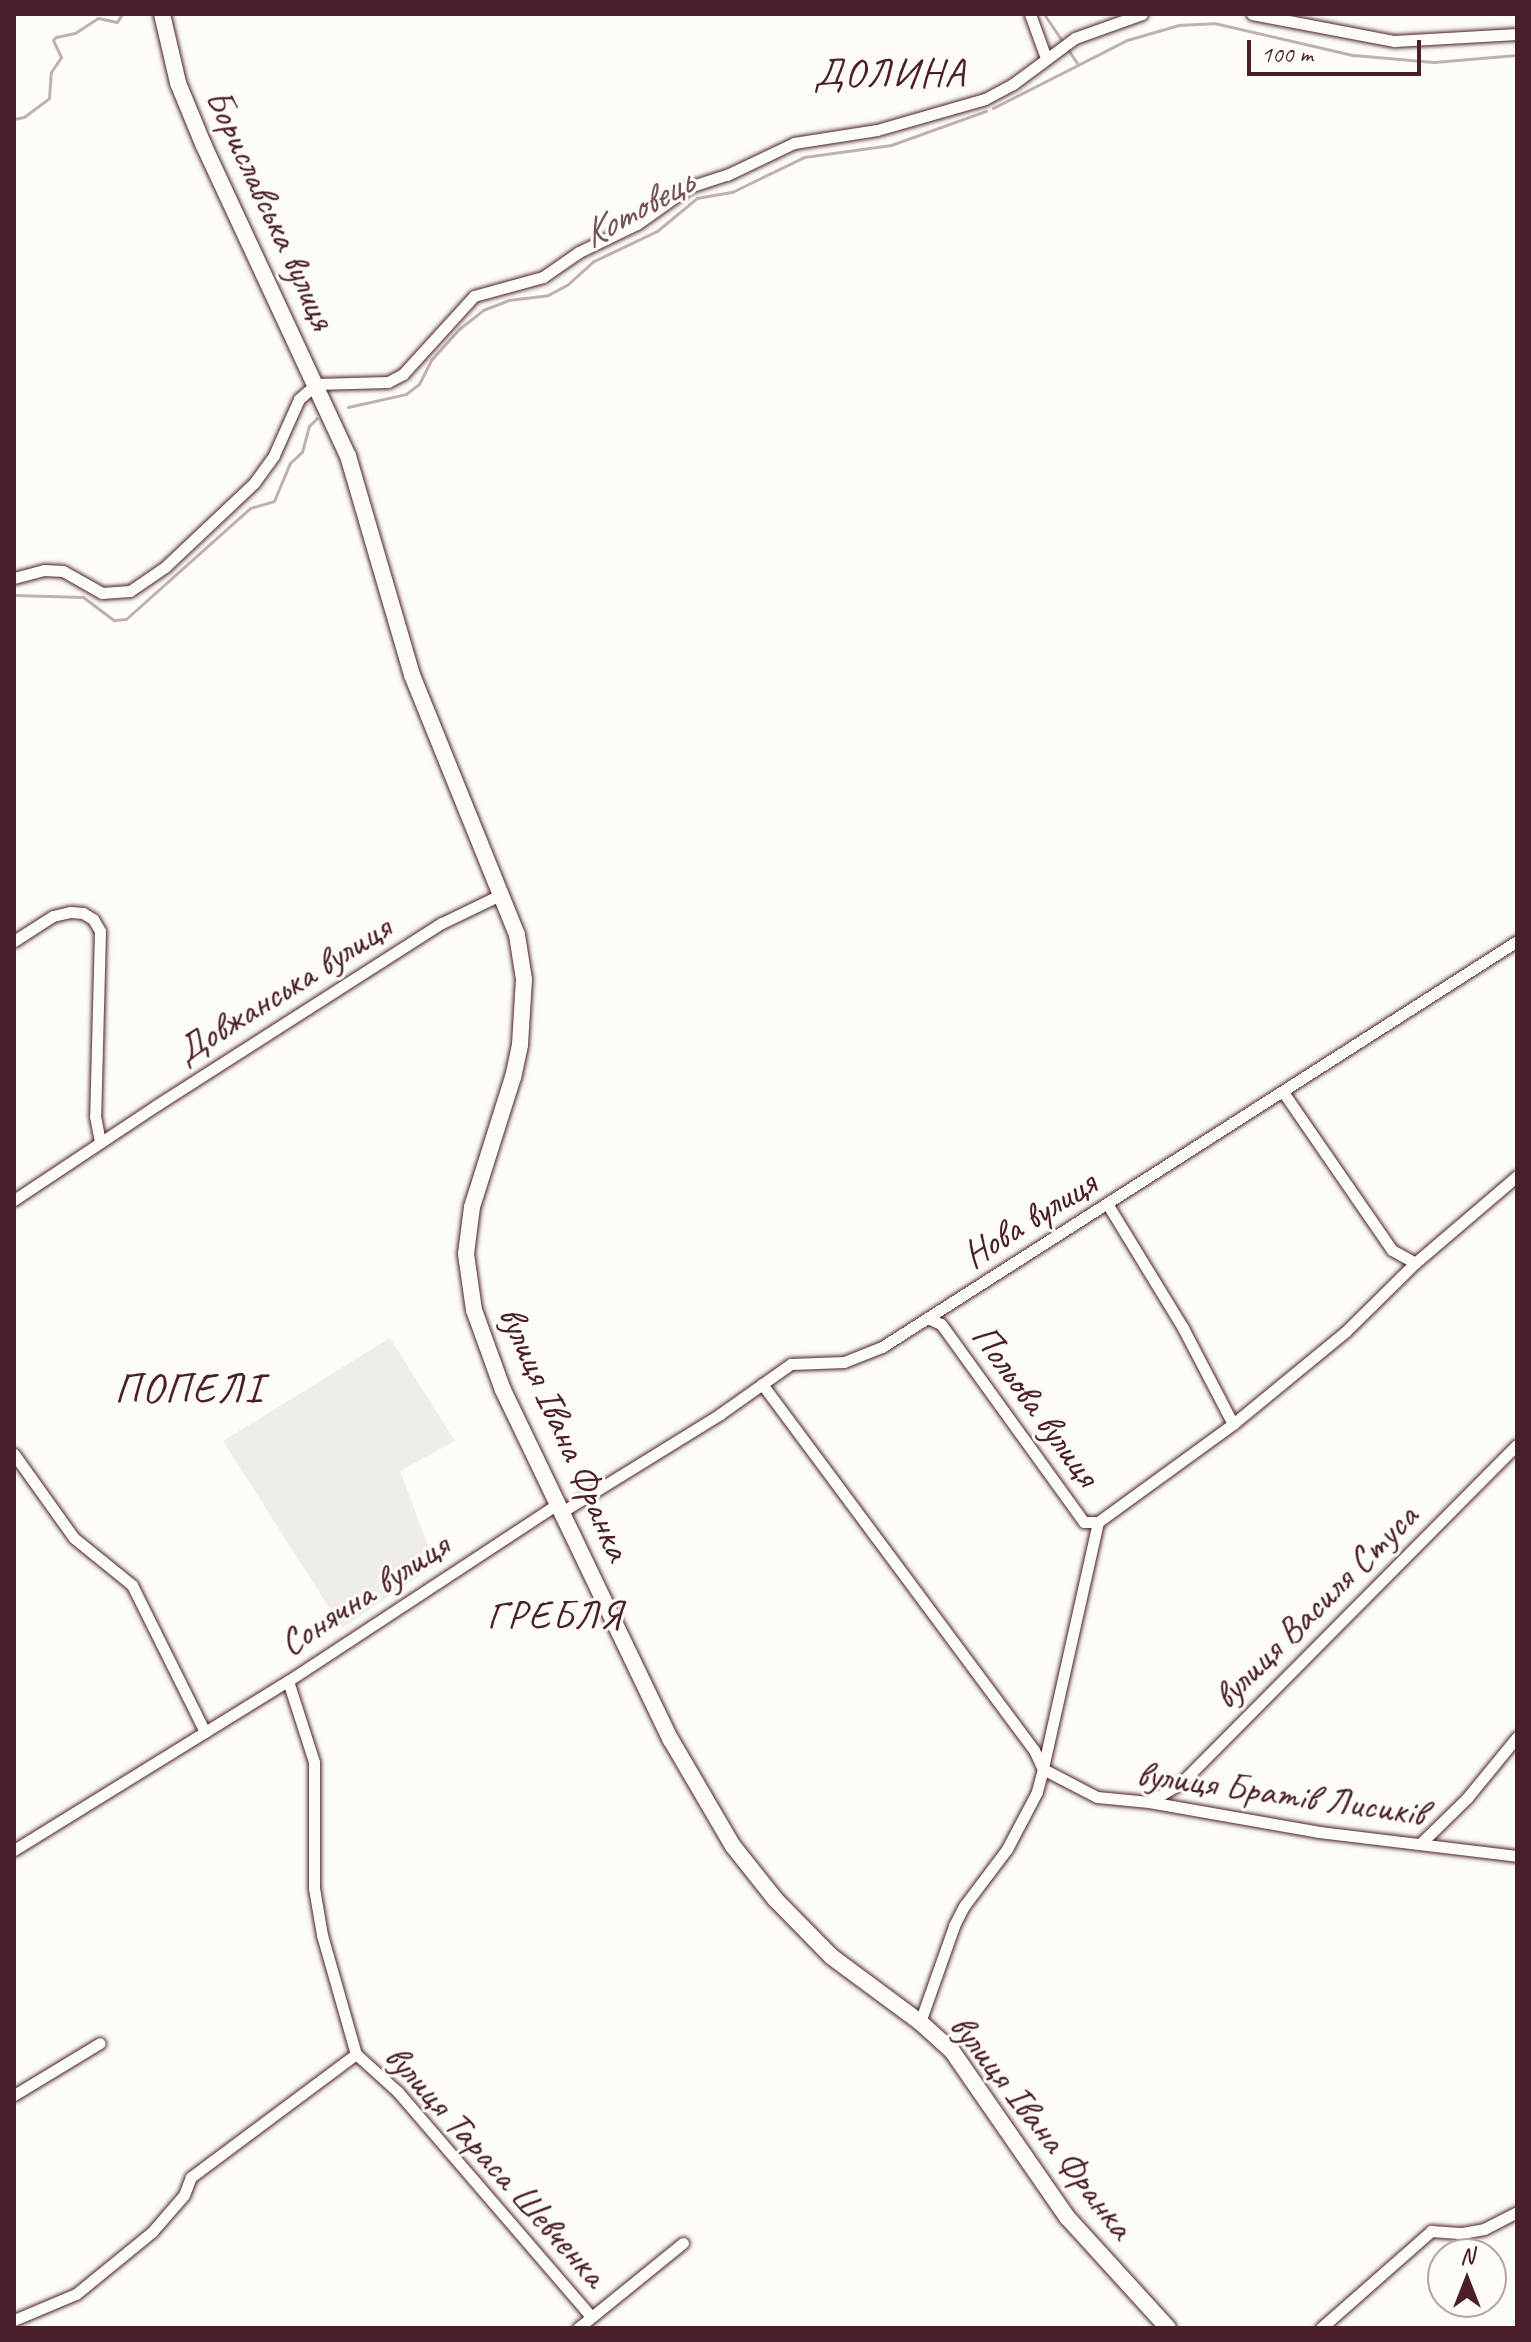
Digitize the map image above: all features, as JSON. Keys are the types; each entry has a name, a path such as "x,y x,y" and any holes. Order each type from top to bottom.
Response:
{"main road":[{"name":"Бориславська вулиця","path":"162,14 172,59 204,146 348,456 412,675"},
{"name":"вулиця Івана Франка","path":"412,675 517,935 524,979 520,1045 472,1207 466,1275 483,1340 558,1509 671,1740 733,1846 775,1899 832,1957 920,2022 952,2051 1067,2217 1168,2328"}],"street":[{"path":"1030,14 1050,54"},
{"name":"Бориславська вулиця","path":"316,384 388,382 403,374 474,296 543,277 579,252 637,224 689,187 741,170 794,143 877,130 985,99 1013,84 1075,38 1142,14"},
{"path":"1252,14 1394,41 1517,34"},
{"path":"14,578 44,570 63,571 102,593 130,591 146,582 254,483 274,455 299,399 316,384"},
{"name":"Довжанська вулиця","path":"14,1200 100,1141 442,923 502,894"},
{"path":"14,941 53,916 71,912 83,913 100,931 95,1116 100,1141"},
{"name":"Нова вулиця","path":"558,1509 720,1414 791,1364 844,1362 864,1357 1108,1205 1517,941"},
{"path":"1283,1092 1392,1250 1415,1263"},
{"name":"Польова вулиця","path":"1043,1769 1098,1522 1233,1424 1345,1332 1415,1263 1517,1176"},
{"path":"1108,1205 1183,1328 1233,1424"},
{"name":"Польова вулиця","path":"928,1318 941,1324 1084,1522 1098,1522"},
{"path":"762,1384 1034,1750 1043,1769 1027,1815 1007,1849 964,1906 920,2022"},
{"name":"вулиця Василя Стуса","path":"1149,1802 1182,1782 1517,1445"},
{"path":"14,1454 74,1538 132,1585 205,1732"},
{"name":"Сонячна вулиця","path":"16,1844 288,1681 558,1509"},
{"path":"1084,1522 1093,1536"},
{"name":"вулиця Тараса Шевченка","path":"288,1681 314,1762 314,1888 322,1935 356,2054 398,2092 591,2316"},
{"path":"1420,1844 1467,1798 1517,1737"},
{"name":"вулиця Братів Лисиків","path":"1043,1769 1097,1797 1149,1802 1319,1832 1517,1856"},
{"path":"14,2095 100,2043"},
{"name":"вулиця Тараса Шевченка","path":"14,2320 76,2294 152,2232 184,2195 191,2177 356,2054"},
{"path":"1321,2328 1431,2231 1462,2233 1484,2229 1517,2212"},
{"name":"вулиця Тараса Шевченка","path":"578,2328 683,2243"}],"shaded area":[{"path":"390,1338 455,1441 400,1471 435,1565 342,1628 223,1441"}],"waterway":[{"path":"14,119 24,117 49,98 51,72 61,57 53,40 56,37 75,33 98,18 117,22 122,14"},
{"path":"1044,14 1077,63"},
{"name":"Котовець","path":"993,108 1127,40 1179,25 1214,23 1353,55 1434,62 1517,55"},
{"name":"Котовець","path":"348,407 406,394 419,384 432,359 459,329 483,310 509,300 548,295 567,285 594,261 657,231 697,198 732,192 804,157 891,145 986,111"},
{"name":"Котовець","path":"14,595 83,597 114,620 126,619 250,508 274,501 290,463 302,452 309,426 317,418"}],"district":[{"name":"ДОЛИНА","path":"890,73"},
{"name":"ПОПЕЛІ","path":"189,1389"},
{"name":"ГРЕБЛЯ","path":"555,1615"}]}
